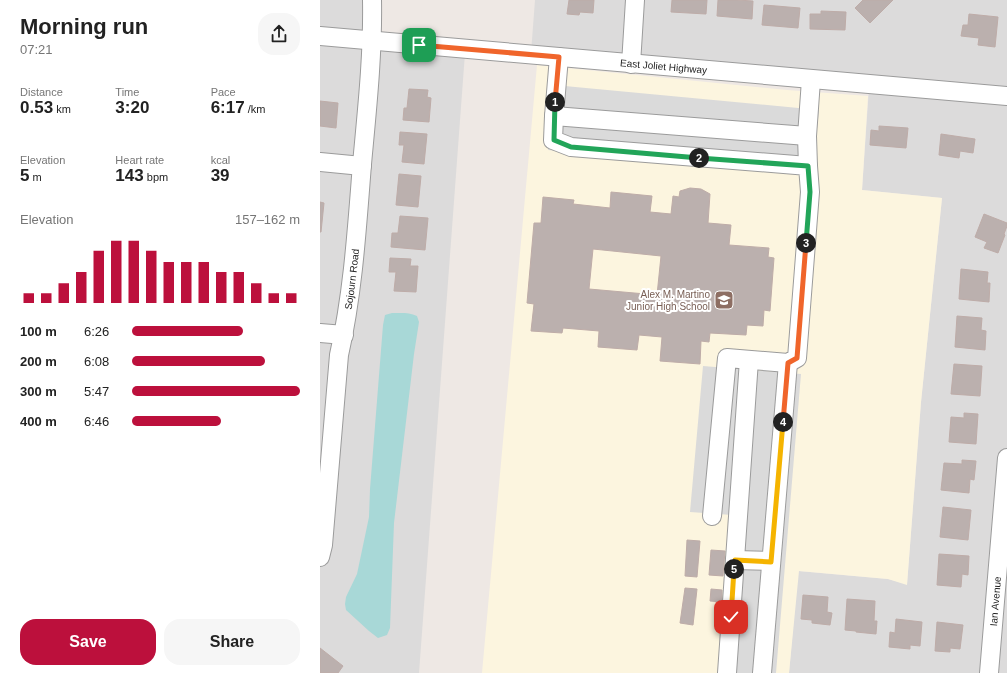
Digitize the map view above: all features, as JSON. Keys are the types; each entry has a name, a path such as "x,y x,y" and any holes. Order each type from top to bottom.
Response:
{"street":[{"name":"Sojourn Road","path":"320,557 323,545 323,503 339,355 344,335 354,259 370,71 372,0"},
{"path":"631,64 635,0"},
{"name":"East Joliet Highway","path":"320,36 1007,96"},
{"path":"559,57 554,116 554,140 571,147 808,166"},
{"path":"712,516 727,358 788,363 797,358 810,192 807,136 811,80"},
{"path":"554,116 807,136"},
{"path":"320,162 362,166"},
{"path":"320,333 344,335"},
{"path":"727,673 749,360"},
{"path":"762,673 788,363"},
{"name":"Ian Avenue","path":"989,673 1007,458"},
{"path":"735,560 771,562"}],"shaded area":[{"path":"320,0 366,0 368,36 320,32"},
{"path":"535,0 1007,0 1007,92 531,53"},
{"path":"320,41 465,53 419,673 320,673"},
{"name":"Alex M. Martino Junior High School","path":"537,65 787,90 868,96 862,190 942,198 921,402 907,585 888,579 799,571 789,673 482,673"},
{"path":"554,85 819,110 812,175 548,150"},
{"path":"869,88 1007,98 1007,673 789,673 798,571 888,579 907,584 921,402 942,198 862,190"},
{"path":"703,366 801,374 776,673 719,673 732,515 690,512"}],"water":[{"path":"392,313 405,313 417,316 419,322 394,523 390,628 387,635 378,638 346,610 345,604 346,597 357,574 369,517 383,325 385,315"}],"building":[{"path":"569,0 594,0 593,13 580,12 579,15 567,14"},
{"path":"672,0 707,0 706,14 671,12"},
{"path":"718,0 753,1 752,19 717,16"},
{"path":"863,0 893,0 870,23 855,8"},
{"path":"764,5 800,8 798,28 762,25"},
{"path":"821,11 846,12 845,30 810,29 810,14 821,14"},
{"path":"969,14 998,17 995,47 978,45 979,38 961,36 963,25 968,25"},
{"path":"409,89 428,90 427,97 431,98 429,122 403,120 404,108 407,108"},
{"path":"320,101 338,103 336,128 320,126"},
{"path":"879,126 908,128 906,148 870,145 871,130 879,131"},
{"path":"400,132 427,134 424,164 402,162 404,145 399,145"},
{"path":"941,134 975,139 973,153 960,151 959,158 939,155"},
{"path":"399,174 421,176 418,207 396,205"},
{"name":"Alex M. Martino Junior High School","path":"690,188 701,189 710,194 708,223 731,225 729,245 769,248 768,257 774,258 770,311 764,310 763,326 747,325 746,335 710,333 709,342 701,341 700,364 660,361 662,337 639,335 637,350 598,347 599,331 563,328 562,333 531,331 534,304 527,303 534,223 541,223 543,197 574,200 573,204 610,208 611,192 652,196 650,212 671,214 673,196 679,197 680,191","holes":["593,249 661,256 657,295 589,289"]},
{"path":"320,202 324,203 321,232 320,232"},
{"path":"984,214 1007,223 1005,235 998,253 984,248 987,242 975,237"},
{"path":"400,216 428,218 425,250 391,247 392,233 398,233"},
{"path":"390,258 411,259 410,266 418,266 416,292 394,291 396,272 389,272"},
{"path":"961,269 988,272 987,283 990,283 989,302 959,299"},
{"path":"957,316 982,318 981,330 986,331 985,350 955,347"},
{"path":"954,364 982,366 980,396 951,394"},
{"path":"964,413 978,414 976,444 949,442 951,417 964,418"},
{"path":"962,460 976,461 974,480 970,479 969,493 941,490 944,463 962,464"},
{"path":"943,507 971,510 968,540 940,537"},
{"path":"687,540 700,541 697,577 685,576"},
{"path":"711,550 725,551 723,576 709,575"},
{"path":"939,554 969,556 968,575 962,574 961,587 937,585"},
{"path":"685,588 697,589 693,625 680,623"},
{"path":"711,589 722,590 722,602 710,601"},
{"path":"803,595 828,597 827,612 832,613 830,625 812,623 812,620 801,619"},
{"path":"847,599 875,601 874,621 877,621 876,634 845,630"},
{"path":"896,619 922,622 920,646 910,645 910,649 889,647 890,632 895,633"},
{"path":"937,622 963,625 960,649 950,648 950,652 935,651"},
{"path":"320,648 343,666 338,673 320,673"}],"place":[{"name":"Alex M. Martino Junior High School","path":"724,300"}],"route":[{"path":"419,45 559,57 554,116 554,140 571,147 808,166 810,192 797,358 788,363 771,562 735,560 731,617"}]}
